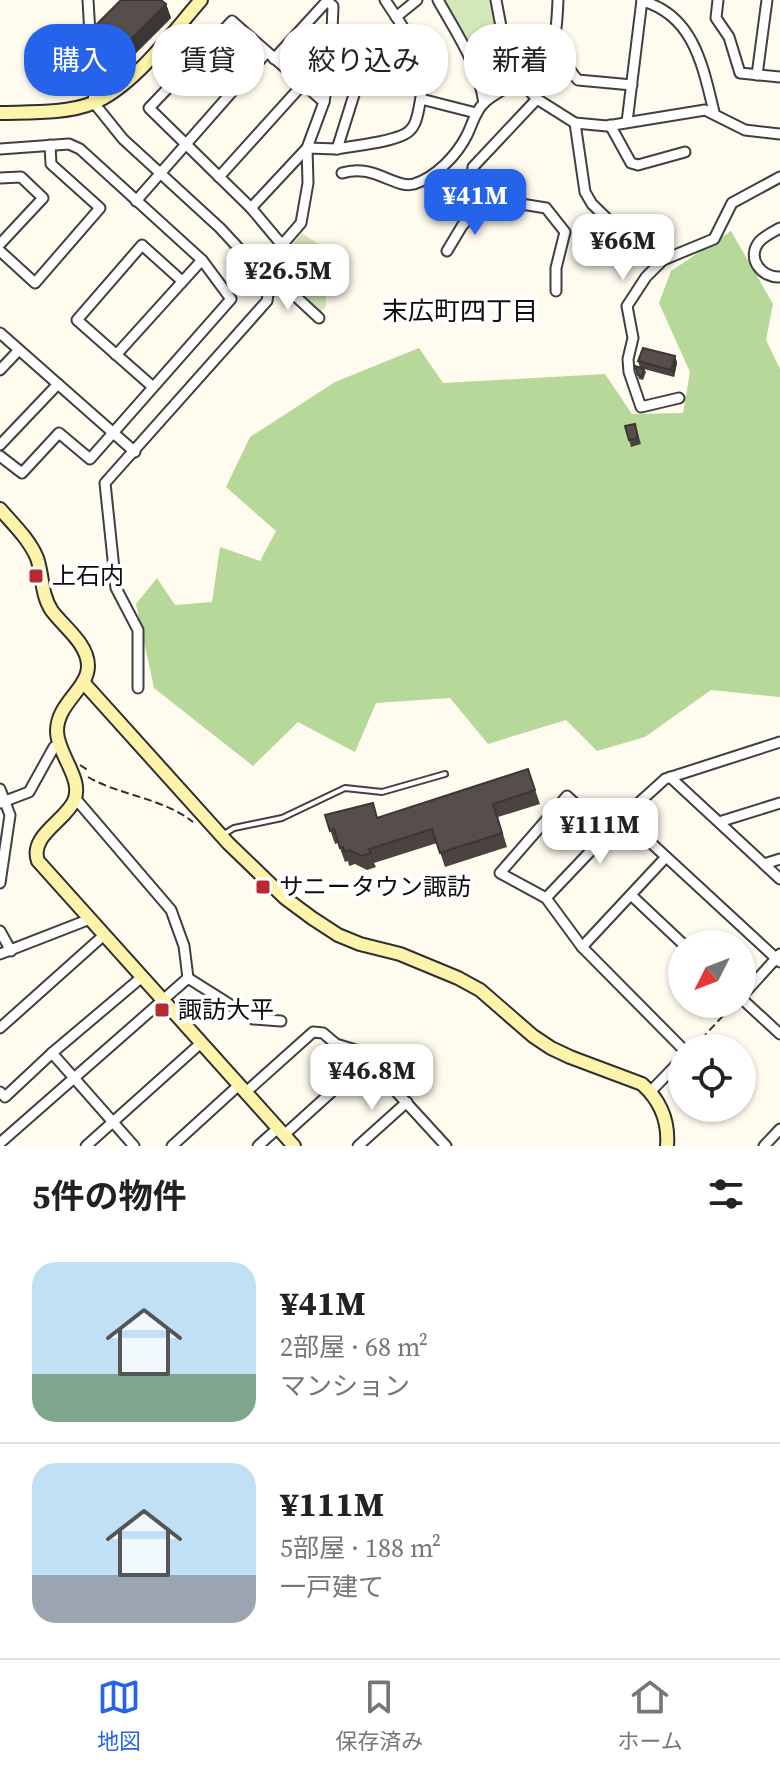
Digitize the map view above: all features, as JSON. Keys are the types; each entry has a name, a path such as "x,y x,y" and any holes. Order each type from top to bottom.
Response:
{"street":[{"path":"88,0 94,103 123,139 245,255 268,294"},
{"path":"0,113 94,103 126,81 201,0"},
{"path":"251,208 307,148 337,149 406,134 415,124 423,71 417,53 385,0"},
{"path":"396,17 417,0"},
{"path":"438,0 463,40 481,81 484,103"},
{"path":"496,0 500,24"},
{"path":"556,24 558,0"},
{"path":"627,122 642,0 657,5 665,12 698,50 714,112"},
{"path":"718,0 716,18 729,37 740,73 780,77"},
{"path":"757,75 767,0"},
{"path":"136,201 186,143 328,1 333,6 331,58 324,102 307,148 308,183 301,223 282,245"},
{"path":"138,688 138,630 116,588 105,483 267,301 268,294 295,267 282,245 251,208 149,108 232,21 280,64"},
{"path":"576,78 632,85"},
{"path":"219,177 292,96"},
{"path":"317,96 324,102"},
{"path":"337,149 354,96"},
{"path":"342,173 371,171 406,185 416,183 438,171 450,158 466,138 476,113 496,96"},
{"path":"535,96 575,123 610,125 705,110 745,130 780,134"},
{"path":"421,99 476,113"},
{"path":"481,204 471,187 473,167 537,99"},
{"path":"575,123 585,192 592,204 625,236"},
{"path":"610,125 631,163 638,165 685,152"},
{"path":"0,149 69,144 80,149 202,260 231,299 90,459 59,433 22,473 0,456"},
{"path":"0,251 35,283 100,208 51,164 50,145"},
{"path":"0,178 21,177 43,198 0,244"},
{"path":"679,398 641,407 629,372 628,359 633,338 627,306 646,277 663,260 714,239 732,203 780,177"},
{"path":"447,251 462,226 481,204 497,200 546,208 565,232 556,268 556,291"},
{"path":"780,228 761,239 754,259 761,271 780,277"},
{"path":"153,387 77,320 142,245 182,281"},
{"path":"116,355 202,260"},
{"path":"280,282 319,318"},
{"path":"0,333 135,452"},
{"path":"0,370 19,350"},
{"path":"0,445 58,384"},
{"path":"0,509 31,547 48,604 87,656 87,675 59,718 59,745 76,783 75,798 40,841 36,855 38,861 294,1146"},
{"path":"83,682 221,835 285,898 338,935 400,954 480,990 551,1048 630,1078 650,1092 667,1123 667,1146"},
{"path":"546,898 623,817 670,777 780,742"},
{"path":"2,802 29,792 54,747 59,745"},
{"path":"670,777 780,879"},
{"path":"0,789 2,802 10,815 0,883"},
{"path":"608,833 567,796 500,873 546,898 582,947 668,1034"},
{"path":"75,798 171,910 184,946 188,978"},
{"path":"719,822 780,803"},
{"path":"623,817 779,958 756,983"},
{"path":"582,947 666,857"},
{"path":"764,864 780,859"},
{"path":"631,895 668,930"},
{"path":"0,954 90,919"},
{"path":"0,931 11,951"},
{"path":"0,1028 104,935"},
{"path":"0,1092 5,1097 142,977"},
{"path":"0,1143 188,978"},
{"path":"188,978 253,1019 281,1021"},
{"path":"756,1011 780,1034"},
{"path":"172,1146 313,1032 323,1033 336,1044 359,1051 446,1146"},
{"path":"86,1146 201,1043"},
{"path":"52,1053 134,1146"},
{"path":"258,1146 281,1132 368,1059"},
{"path":"650,1092 668,1073"},
{"path":"358,1146 407,1102"},
{"path":"764,1146 780,1129"}],"lane":[{"path":"221,835 229,830 292,814 345,788 382,792 445,774"}],"path":[{"path":"77,762 89,771"},
{"path":"706,1034 722,1018"}],"green space":[{"path":"442,0 491,0 495,24 464,24 464,37"},
{"path":"731,231 773,304 766,340 780,369 780,697 711,690 645,737 597,751 566,720 488,744 450,698 376,703 355,752 298,722 253,766 154,688 136,604 157,578 175,605 212,602 220,547 260,561 276,531 226,487 250,437 335,382 419,348 443,383 605,374 632,414 683,413 690,372 659,303 671,271"},
{"path":"302,233 323,247 326,306 320,313 287,282 298,268 289,249"}],"building":[{"path":"121,0 161,0 166,4 136,34 136,24 97,24"},
{"path":"643,348 675,356 671,370 638,361"},
{"path":"635,366 644,369 642,376 638,375"},
{"path":"635,424 638,438 629,440 625,426"},
{"path":"528,769 535,790 493,804 502,833 440,853 432,829 369,849 371,853 362,856 350,850 345,852 343,847 340,848 334,829 330,831 325,815 373,803 377,818"}],"place":[{"name":"上石内","path":"36,576"},
{"name":"サニータウン諏訪","path":"263,887"},
{"name":"諏訪大平","path":"162,1010"}],"district":[{"name":"末広町四丁目","path":"460,311"}]}
